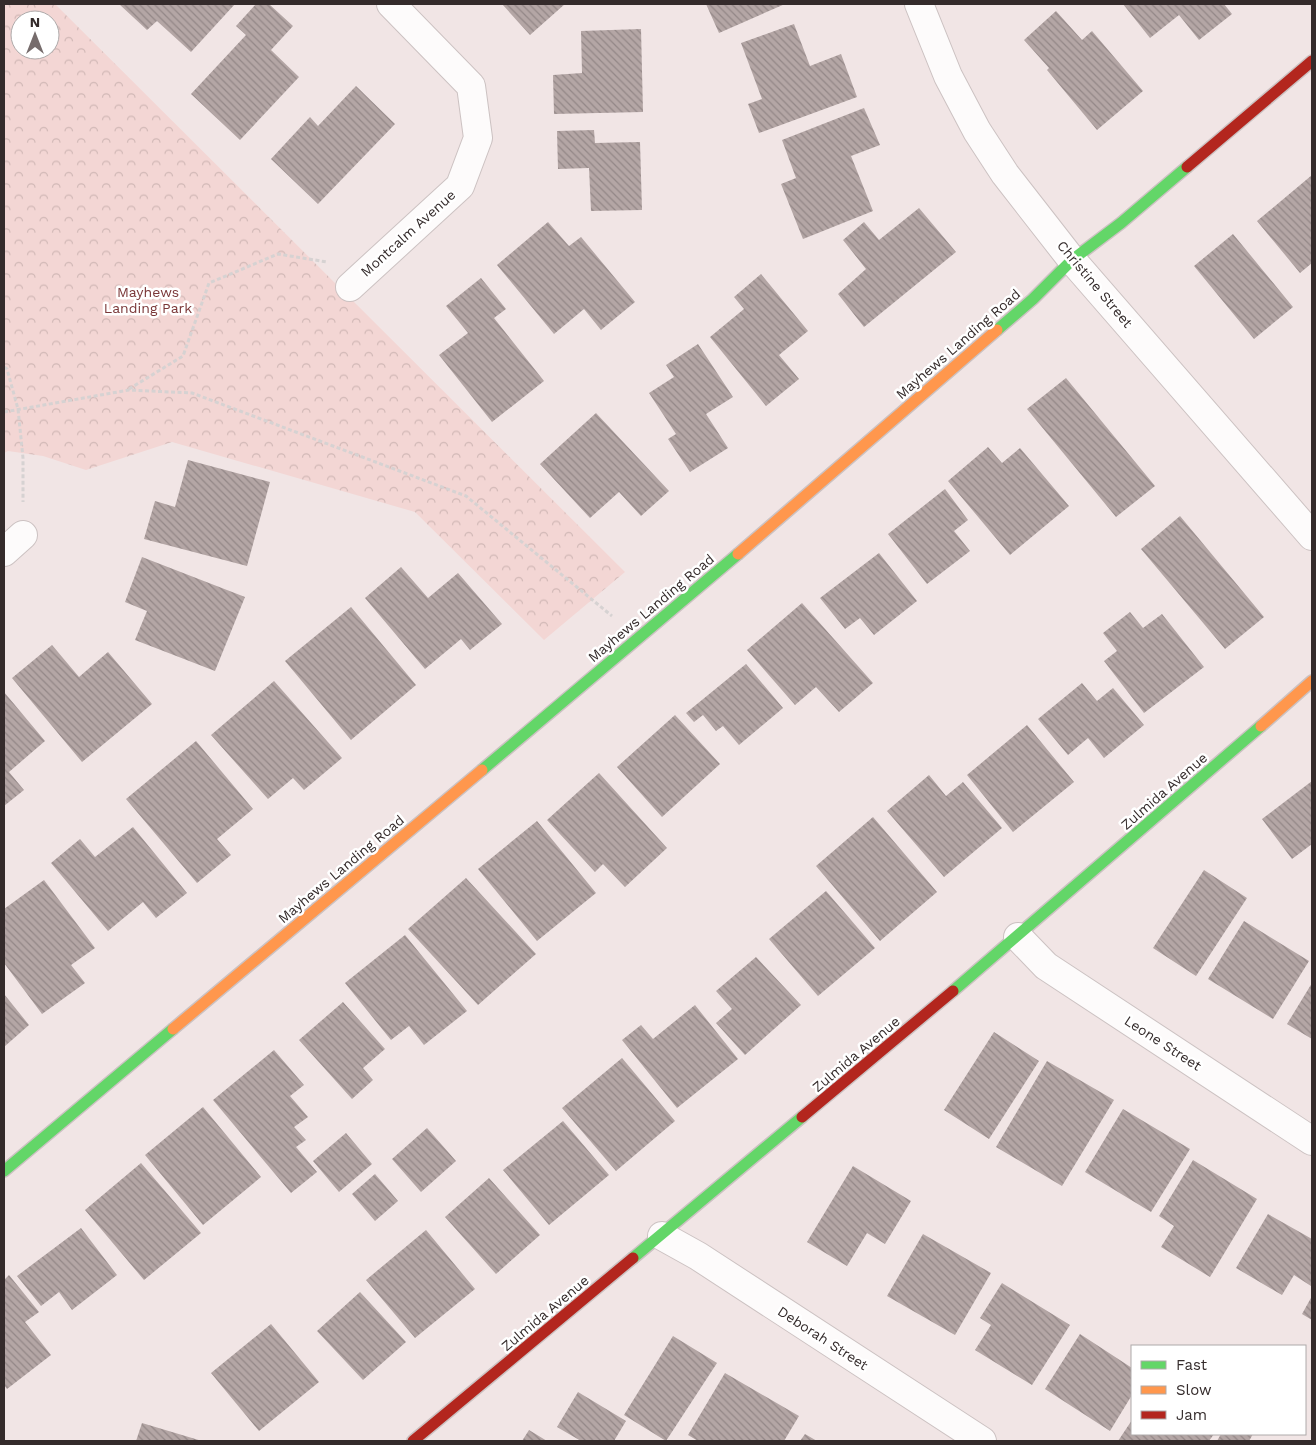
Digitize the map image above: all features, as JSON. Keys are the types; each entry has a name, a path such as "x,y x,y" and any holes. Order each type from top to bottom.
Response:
{"street":[{"name":"Montcalm Avenue","path":"350,286 460,186 478,138 471,86 391,4"},
{"name":"Christine Street","path":"919,4 948,76 977,131 1005,174 1072,260 1312,536"},
{"name":"Mayhews Landing Road","path":"4,1171 639,638 1033,299 1072,260 1121,223 1312,61"},
{"name":"Zulmida Avenue","path":"413,1441 662,1236 1018,937 1312,681"},
{"name":"Leone Street","path":"1018,937 1046,966 1312,1141"},
{"name":"Deborah Street","path":"662,1236 698,1256 982,1441"}],"path":[{"path":"129,390 183,356 209,283 278,254 327,261 350,286"},
{"path":"4,367 7,369 18,409 23,458 13,544"},
{"path":"4,412 129,390 192,393 466,496 639,638"}],"green space":[{"name":"Mayhews Landing Park","path":"4,4 55,4 625,572 544,640 415,512 172,442 86,470 43,456 8,451 4,453"}],"building":[{"path":"119,4 235,4 191,52 157,21 147,30"},
{"path":"256,4 269,4 293,26 271,50 299,77 240,140 191,94 246,35 236,26"},
{"path":"502,4 565,4 530,35"},
{"path":"706,4 785,4 719,33"},
{"path":"1123,4 1224,4 1232,14 1199,40 1179,15 1150,38"},
{"path":"1056,11 1082,40 1092,31 1143,91 1097,130 1047,70 1049,68 1024,40"},
{"path":"794,24 810,66 841,54 857,97 759,133 748,104 762,99 741,43"},
{"path":"641,29 643,112 554,114 553,75 582,73 581,31"},
{"path":"356,86 395,124 318,204 271,159 310,117 318,126"},
{"path":"864,108 880,145 851,156 873,211 803,239 781,184 796,178 782,140"},
{"path":"594,130 595,143 640,142 642,210 591,211 589,168 558,169 557,131"},
{"path":"1312,175 1312,263 1300,273 1257,221"},
{"path":"919,208 956,252 864,327 838,294 866,269 843,240 864,222 879,240"},
{"path":"548,222 569,246 581,237 635,302 601,330 584,309 554,334 497,265"},
{"path":"1233,234 1293,307 1254,339 1194,266"},
{"path":"761,274 808,331 779,355 799,379 766,406 710,337 744,309 734,297"},
{"path":"481,278 506,309 494,318 544,381 492,422 439,355 468,333 446,306"},
{"path":"698,344 733,397 706,414 728,448 690,472 668,439 676,434 649,393 674,377 666,365"},
{"path":"1066,378 1155,486 1116,517 1027,409"},
{"path":"596,413 669,491 641,516 619,492 590,518 540,464"},
{"path":"988,447 1002,463 1020,448 1069,506 1010,555 948,481"},
{"path":"188,460 270,482 247,566 144,539 155,501 175,507"},
{"path":"945,489 968,520 954,531 970,551 927,584 888,534"},
{"path":"1180,516 1264,617 1225,649 1141,549"},
{"path":"879,553 917,601 874,635 860,618 845,629 820,598"},
{"path":"142,557 245,597 215,671 135,640 147,611 125,602"},
{"path":"401,567 428,598 458,573 502,624 470,650 461,639 425,669 365,598"},
{"path":"802,603 873,683 839,712 816,687 795,705 747,650"},
{"path":"351,607 416,685 351,740 285,661"},
{"path":"1130,612 1143,628 1162,614 1204,667 1144,713 1104,661 1117,651 1103,633"},
{"path":"52,645 79,677 108,652 152,704 82,762 12,678"},
{"path":"746,664 783,708 739,745 723,726 716,731 703,715 694,722 686,713"},
{"path":"274,681 342,758 304,790 293,778 268,799 211,735"},
{"path":"1082,683 1097,701 1113,688 1144,725 1104,758 1088,738 1068,755 1038,719"},
{"path":"4,692 45,741 9,772 24,790 4,806"},
{"path":"675,715 720,764 662,817 617,767"},
{"path":"1027,725 1074,782 1013,832 967,775"},
{"path":"196,741 253,809 217,839 231,855 197,883 126,799"},
{"path":"599,773 667,848 625,887 603,864 595,872 547,820"},
{"path":"929,775 946,796 963,782 1002,828 944,877 887,811"},
{"path":"1312,781 1312,844 1292,859 1262,819"},
{"path":"873,817 937,892 880,941 816,866"},
{"path":"537,821 596,893 537,941 478,869"},
{"path":"133,827 187,893 156,918 143,902 108,931 51,863 80,839 95,857"},
{"path":"1204,870 1247,898 1196,976 1153,948"},
{"path":"466,878 536,954 478,1005 408,929"},
{"path":"44,880 95,948 71,965 85,983 42,1014 4,963 4,909"},
{"path":"826,891 875,948 818,996 769,939"},
{"path":"1244,921 1309,961 1273,1019 1208,979"},
{"path":"405,935 467,1011 424,1045 409,1026 391,1040 345,983"},
{"path":"756,957 801,1005 745,1055 716,1023 732,1009 716,991"},
{"path":"1312,983 1312,1039 1287,1024"},
{"path":"4,994 29,1025 4,1047"},
{"path":"343,1002 385,1049 363,1068 373,1080 352,1099 299,1040"},
{"path":"695,1005 738,1059 677,1108 622,1040 641,1025 653,1039"},
{"path":"994,1032 1039,1061 989,1139 944,1110"},
{"path":"274,1050 304,1085 290,1096 308,1117 294,1127 306,1140 296,1147 317,1172 291,1193 213,1100"},
{"path":"622,1058 675,1121 616,1171 562,1108"},
{"path":"1047,1061 1114,1100 1062,1186 996,1147"},
{"path":"203,1107 261,1177 203,1225 145,1155"},
{"path":"1123,1109 1190,1149 1151,1212 1085,1172"},
{"path":"563,1121 609,1175 549,1225 503,1170"},
{"path":"427,1128 456,1161 421,1192 392,1159"},
{"path":"346,1133 372,1164 339,1192 313,1161"},
{"path":"1193,1160 1257,1199 1210,1277 1161,1247 1174,1226 1159,1216"},
{"path":"141,1163 201,1233 144,1280 85,1210"},
{"path":"853,1166 911,1201 885,1244 867,1233 847,1266 807,1242"},
{"path":"375,1174 398,1201 375,1221 352,1194"},
{"path":"489,1178 540,1235 496,1274 445,1217"},
{"path":"1268,1214 1312,1239 1311,1286 1294,1275 1282,1295 1236,1268"},
{"path":"81,1228 117,1275 72,1310 59,1292 41,1306 17,1276"},
{"path":"426,1230 475,1289 415,1338 366,1280"},
{"path":"923,1234 991,1273 955,1335 887,1296"},
{"path":"9,1275 39,1312 25,1322 51,1355 7,1389 4,1385 4,1280"},
{"path":"1002,1283 1070,1325 1032,1385 975,1350 991,1325 980,1318"},
{"path":"360,1292 406,1342 363,1380 317,1331"},
{"path":"1312,1296 1312,1320 1302,1314"},
{"path":"271,1324 319,1382 259,1431 211,1373"},
{"path":"1080,1334 1131,1367 1131,1397 1110,1431 1045,1389"},
{"path":"673,1336 717,1363 666,1441 624,1415"},
{"path":"725,1373 799,1416 784,1441 698,1441 688,1435"},
{"path":"578,1392 626,1421 614,1441 581,1441 557,1427"},
{"path":"1131,1422 1131,1435 1213,1435 1209,1441 1118,1441"},
{"path":"142,1423 202,1441 136,1441"},
{"path":"529,1430 547,1441 522,1441"},
{"path":"805,1434 817,1441 800,1441"},
{"path":"1220,1435 1252,1435 1249,1441 1217,1441"}],"traffic: fast":[{"path":"997,330 1033,299 1072,260 1121,223 1187,167"},
{"path":"482,770 738,554"},
{"path":"953,991 1261,726"},
{"path":"4,1171 173,1029"},
{"path":"633,1258 802,1117"}],"traffic: slow":[{"path":"738,554 997,330"},
{"path":"1261,726 1312,681"},
{"path":"173,1029 482,770"}],"traffic: jam":[{"path":"1187,167 1312,61"},
{"path":"802,1117 953,991"},
{"path":"413,1441 633,1258"}]}
